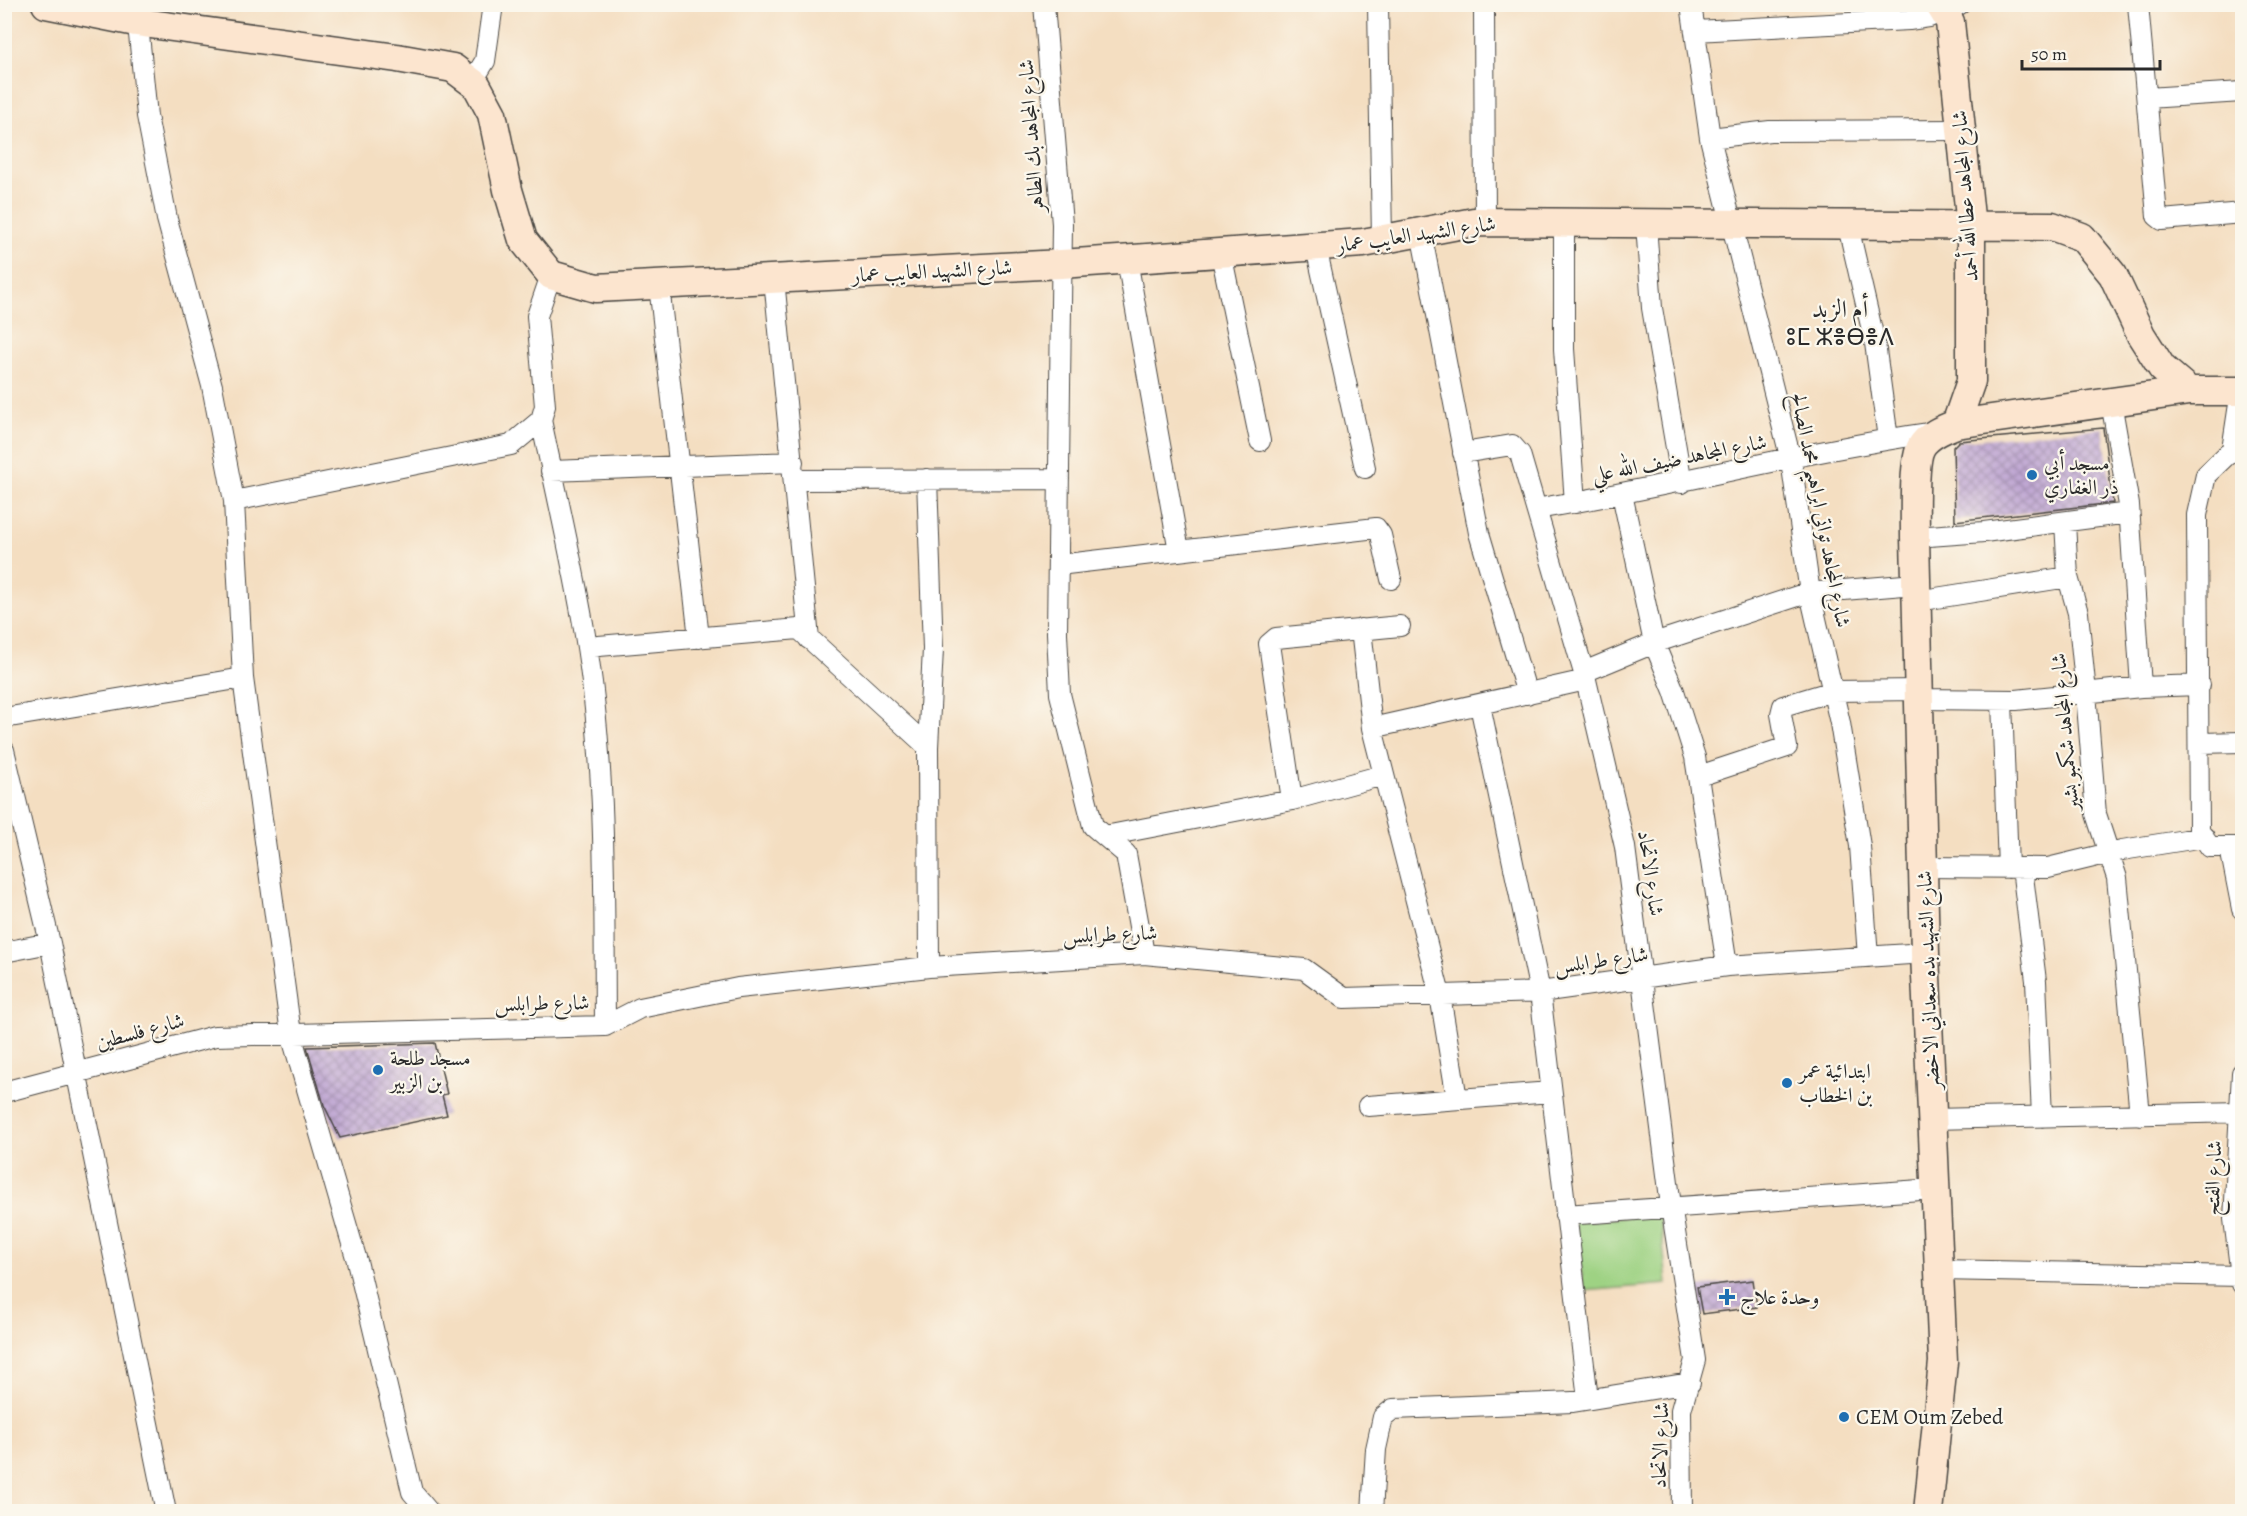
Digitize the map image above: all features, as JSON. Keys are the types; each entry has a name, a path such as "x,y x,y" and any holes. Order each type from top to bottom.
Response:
{"street":[{"path":"46,4 136,13 453,68 477,86 492,114 508,190 523,240 551,275 537,316 545,406 541,420 587,647 604,814 604,1026"},
{"path":"472,82 485,61 493,4"},
{"name":"شارع المجاهد بك الطاهر","path":"1044,4 1061,212 1058,565 1060,694 1093,826 1126,854 1144,954"},
{"path":"1378,4 1382,240"},
{"path":"1484,4 1485,222"},
{"name":"شارع المجاهد تواتي ابراهيم محمد الصالح","path":"1691,4 1710,138 1758,321 1791,460 1810,593 1833,691 1860,846 1869,957"},
{"path":"2138,4 2154,210 2162,220 2242,213"},
{"path":"1695,31 1909,20 1947,7"},
{"name":"شارع المجاهد عطا الله أحمد","path":"1937,435 1971,381 1971,227 1947,7"},
{"path":"136,13 147,116 165,208 212,386 234,501 243,678 291,1034 357,1261 412,1492 429,1512"},
{"path":"2147,98 2242,92"},
{"path":"1710,138 1770,131 1961,130"},
{"name":"شارع الشهيد العايب عمار","path":"551,275 596,288 1061,264 1316,247 1382,240 1485,222 2052,226 2082,237 2113,275 2141,335 2162,368 2189,391"},
{"path":"1563,223 1564,349 1575,502"},
{"path":"1646,224 1652,308 1682,483"},
{"path":"1848,226 1875,343 1888,439"},
{"path":"1421,232 1479,534 1527,694"},
{"path":"1316,247 1365,468"},
{"path":"1221,253 1260,441"},
{"path":"1127,260 1179,551"},
{"path":"774,279 810,639"},
{"path":"659,285 699,638"},
{"path":"1937,435 2111,402 2189,391 2242,391 2232,450 2206,475 2197,515 2200,685 2199,831 2210,847 2236,848 2242,909"},
{"path":"2111,402 2129,513 2141,687"},
{"path":"234,501 511,445 541,420"},
{"name":"شارع المجاهد ضيف الله علي","path":"1536,509 1682,483 1888,439 1937,435"},
{"name":"شارع الشهيد بده سعداني الاخضر","path":"1928,1512 1943,1362 1925,953 1914,496 1937,435"},
{"name":"شارع الاتحاد","path":"1463,453 1512,445 1517,448 1585,676 1625,847 1671,1206 1695,1360 1681,1410 1682,1512"},
{"path":"551,471 679,466 927,479 1059,479"},
{"path":"927,479 933,649 928,747 929,967"},
{"path":"1622,494 1654,643 1674,691 1695,757 1727,966"},
{"path":"1915,537 1984,532 2129,513"},
{"name":"شارع المجاهد شكمبو بشير","path":"2065,522 2068,577 2078,614 2096,814 2117,878 2140,1115"},
{"path":"1058,565 1376,528 1381,535 1391,579"},
{"path":"1372,728 1527,694 1585,676 1654,643 1810,593 1917,592 2068,577"},
{"path":"1292,800 1269,644 1276,638 1400,626"},
{"path":"587,647 799,629 928,747"},
{"path":"1361,629 1372,728 1440,995 1457,1099"},
{"path":"4,718 243,678"},
{"path":"1699,776 1782,751 1788,744 1781,714 1783,706 1833,691 2002,701 2141,687 2200,685"},
{"path":"2002,701 2015,868 2036,981 2042,1117"},
{"path":"1480,705 1540,992 1588,1399"},
{"path":"2199,743 2242,742"},
{"path":"4,750 50,943 166,1512"},
{"path":"1105,837 1292,800 1383,775"},
{"path":"1924,867 2048,868 2109,854 2204,837"},
{"path":"4,951 50,943"},
{"name":"شارع طرابلس","path":"291,1034 604,1026 640,1008 738,988 929,967 1144,954 1304,969 1344,998 1540,992 1727,966 1925,953"},
{"name":"شارع فلسطين","path":"4,1092 215,1036 291,1034"},
{"name":"شارع الفتح","path":"2242,1073 2234,1220 2240,1251 2242,1280"},
{"path":"1368,1106 1551,1092"},
{"path":"1933,1119 2240,1112"},
{"path":"1565,1215 1935,1189"},
{"path":"1939,1270 2242,1280"},
{"path":"1372,1512 1376,1449 1383,1417 1393,1409 1588,1399 1690,1383"}],"green space":[{"path":"1660,1214 1667,1284 1584,1291 1575,1222"}],"building":[{"name":"مسجد أبي ذر الغفاري","path":"2103,428 2113,503 1955,521 1953,447 1959,441"},
{"name":"مسجد طلحة بن الزبير","path":"435,1043 447,1094 442,1095 447,1115 340,1138 324,1105 307,1047"},
{"name":"وحدة علاج","path":"1753,1280 1757,1307 1702,1314 1697,1287"}],"place":[{"name":"مسجد أبي ذر الغفاري","path":"2032,475"},
{"name":"مسجد طلحة بن الزبير","path":"378,1070"},
{"name":"ابتدائية عمر بن الخطاب","path":"1787,1083"},
{"name":"وحدة علاج","path":"1727,1297"},
{"name":"CEM Oum Zebed","path":"1844,1417"}],"district":[{"name":"أم الزبد ⵓⵎ ⵣⴻⴱⴻⴷ","path":"1840,323"}]}
